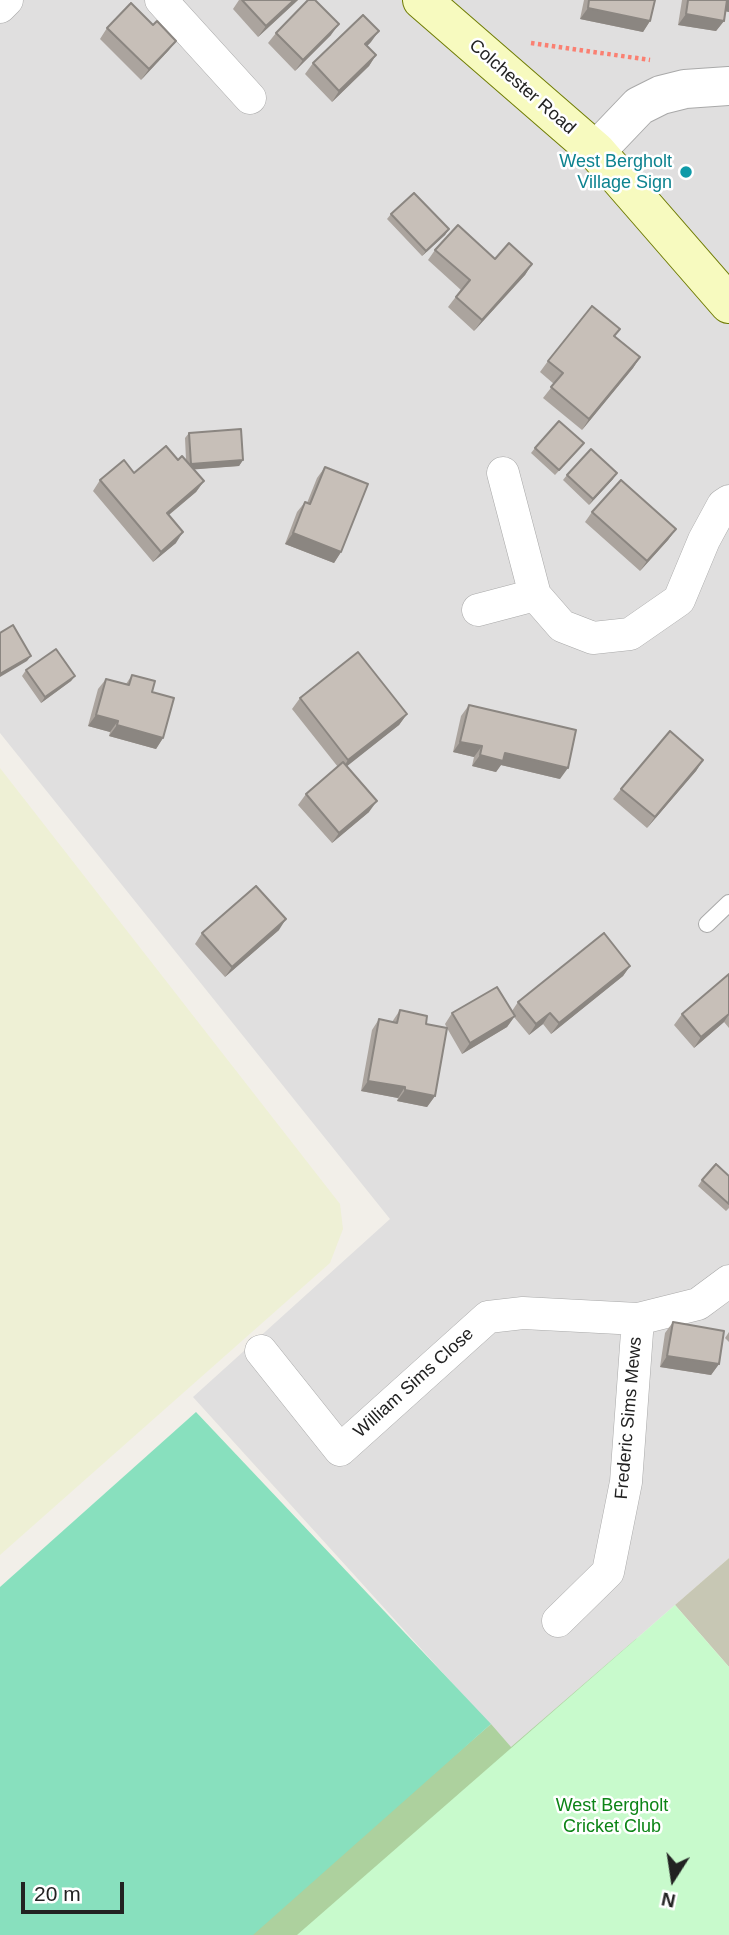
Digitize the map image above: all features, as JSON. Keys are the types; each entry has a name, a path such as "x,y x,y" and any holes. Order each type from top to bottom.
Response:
{"main road":[{"name":"Colchester Road","path":"422,0 596,151 729,304"}],"street":[{"path":"0,7 8,0"},
{"path":"161,0 250,98"},
{"path":"596,151 639,106 661,95 685,89 729,86"},
{"path":"503,473 535,595 562,626 593,638 629,634 678,600 704,540 723,505 729,501"},
{"path":"478,610 535,595"},
{"name":"William Sims Close","path":"261,1351 340,1450 488,1317 523,1313 638,1320 698,1304 729,1281"},
{"name":"Frederic Sims Mews","path":"558,1621 608,1572 626,1482 638,1320"}],"lane":[{"path":"707,924 729,903"}],"path":[{"path":"526,41 536,46 646,59 659,64"}],"shaded area":[{"path":"0,0 729,0 729,1558 511,1748 193,1397 390,1219 0,733"},
{"path":"0,768 340,1204 343,1229 330,1263 0,1555"},
{"path":"729,1558 729,1667 675,1605"}],"green space":[{"path":"196,1412 491,1724 253,1935 0,1935 0,1587"},
{"name":"West Bergholt Cricket Club","path":"675,1605 729,1667 729,1935 297,1935"},
{"path":"637,1638 450,1935 246,1935 491,1724 511,1747"}],"building":[{"path":"242,0 294,0 266,26"},
{"path":"308,0 315,0 339,24 303,60 276,33"},
{"path":"589,0 655,0 650,21 588,8"},
{"path":"688,0 727,0 724,21 686,14"},
{"path":"131,3 153,25 157,21 176,41 149,69 107,28"},
{"path":"363,15 379,31 365,44 376,55 339,91 313,63"},
{"path":"414,193 449,229 426,251 391,214"},
{"path":"458,225 495,259 509,243 532,264 482,320 456,297 470,280 435,250"},
{"path":"592,306 620,329 614,336 640,357 589,419 551,387 563,373 548,361"},
{"path":"559,421 584,443 559,470 535,448"},
{"path":"241,429 243,460 191,464 189,433"},
{"path":"166,446 178,460 182,456 204,481 167,513 183,532 161,552 100,480 124,460 134,473"},
{"path":"591,449 617,473 593,499 567,475"},
{"path":"325,467 368,484 341,552 293,533 305,502 310,504"},
{"path":"621,480 676,529 647,561 592,512"},
{"path":"13,625 31,656 0,674 0,633"},
{"path":"56,649 75,676 45,697 26,670"},
{"path":"358,652 407,714 348,760 300,698"},
{"path":"132,675 155,681 152,692 174,698 163,738 117,725 118,721 96,715 106,679 129,685"},
{"path":"469,705 576,730 568,768 505,753 503,761 480,755 482,746 460,742"},
{"path":"670,731 703,760 655,817 621,789"},
{"path":"343,762 377,801 339,833 306,794"},
{"path":"256,886 286,919 232,967 202,933"},
{"path":"604,933 630,966 559,1023 550,1013 536,1024 518,1002"},
{"path":"729,974 729,1014 701,1037 682,1014"},
{"path":"497,987 515,1016 470,1043 452,1013"},
{"path":"400,1010 427,1016 426,1024 447,1028 435,1096 405,1090 405,1087 368,1081 379,1019 397,1023"},
{"path":"716,1164 729,1176 729,1204 702,1180"},
{"path":"673,1322 724,1331 719,1364 667,1356"}],"place":[{"name":"West Bergholt Village Sign","path":"686,172"}]}
